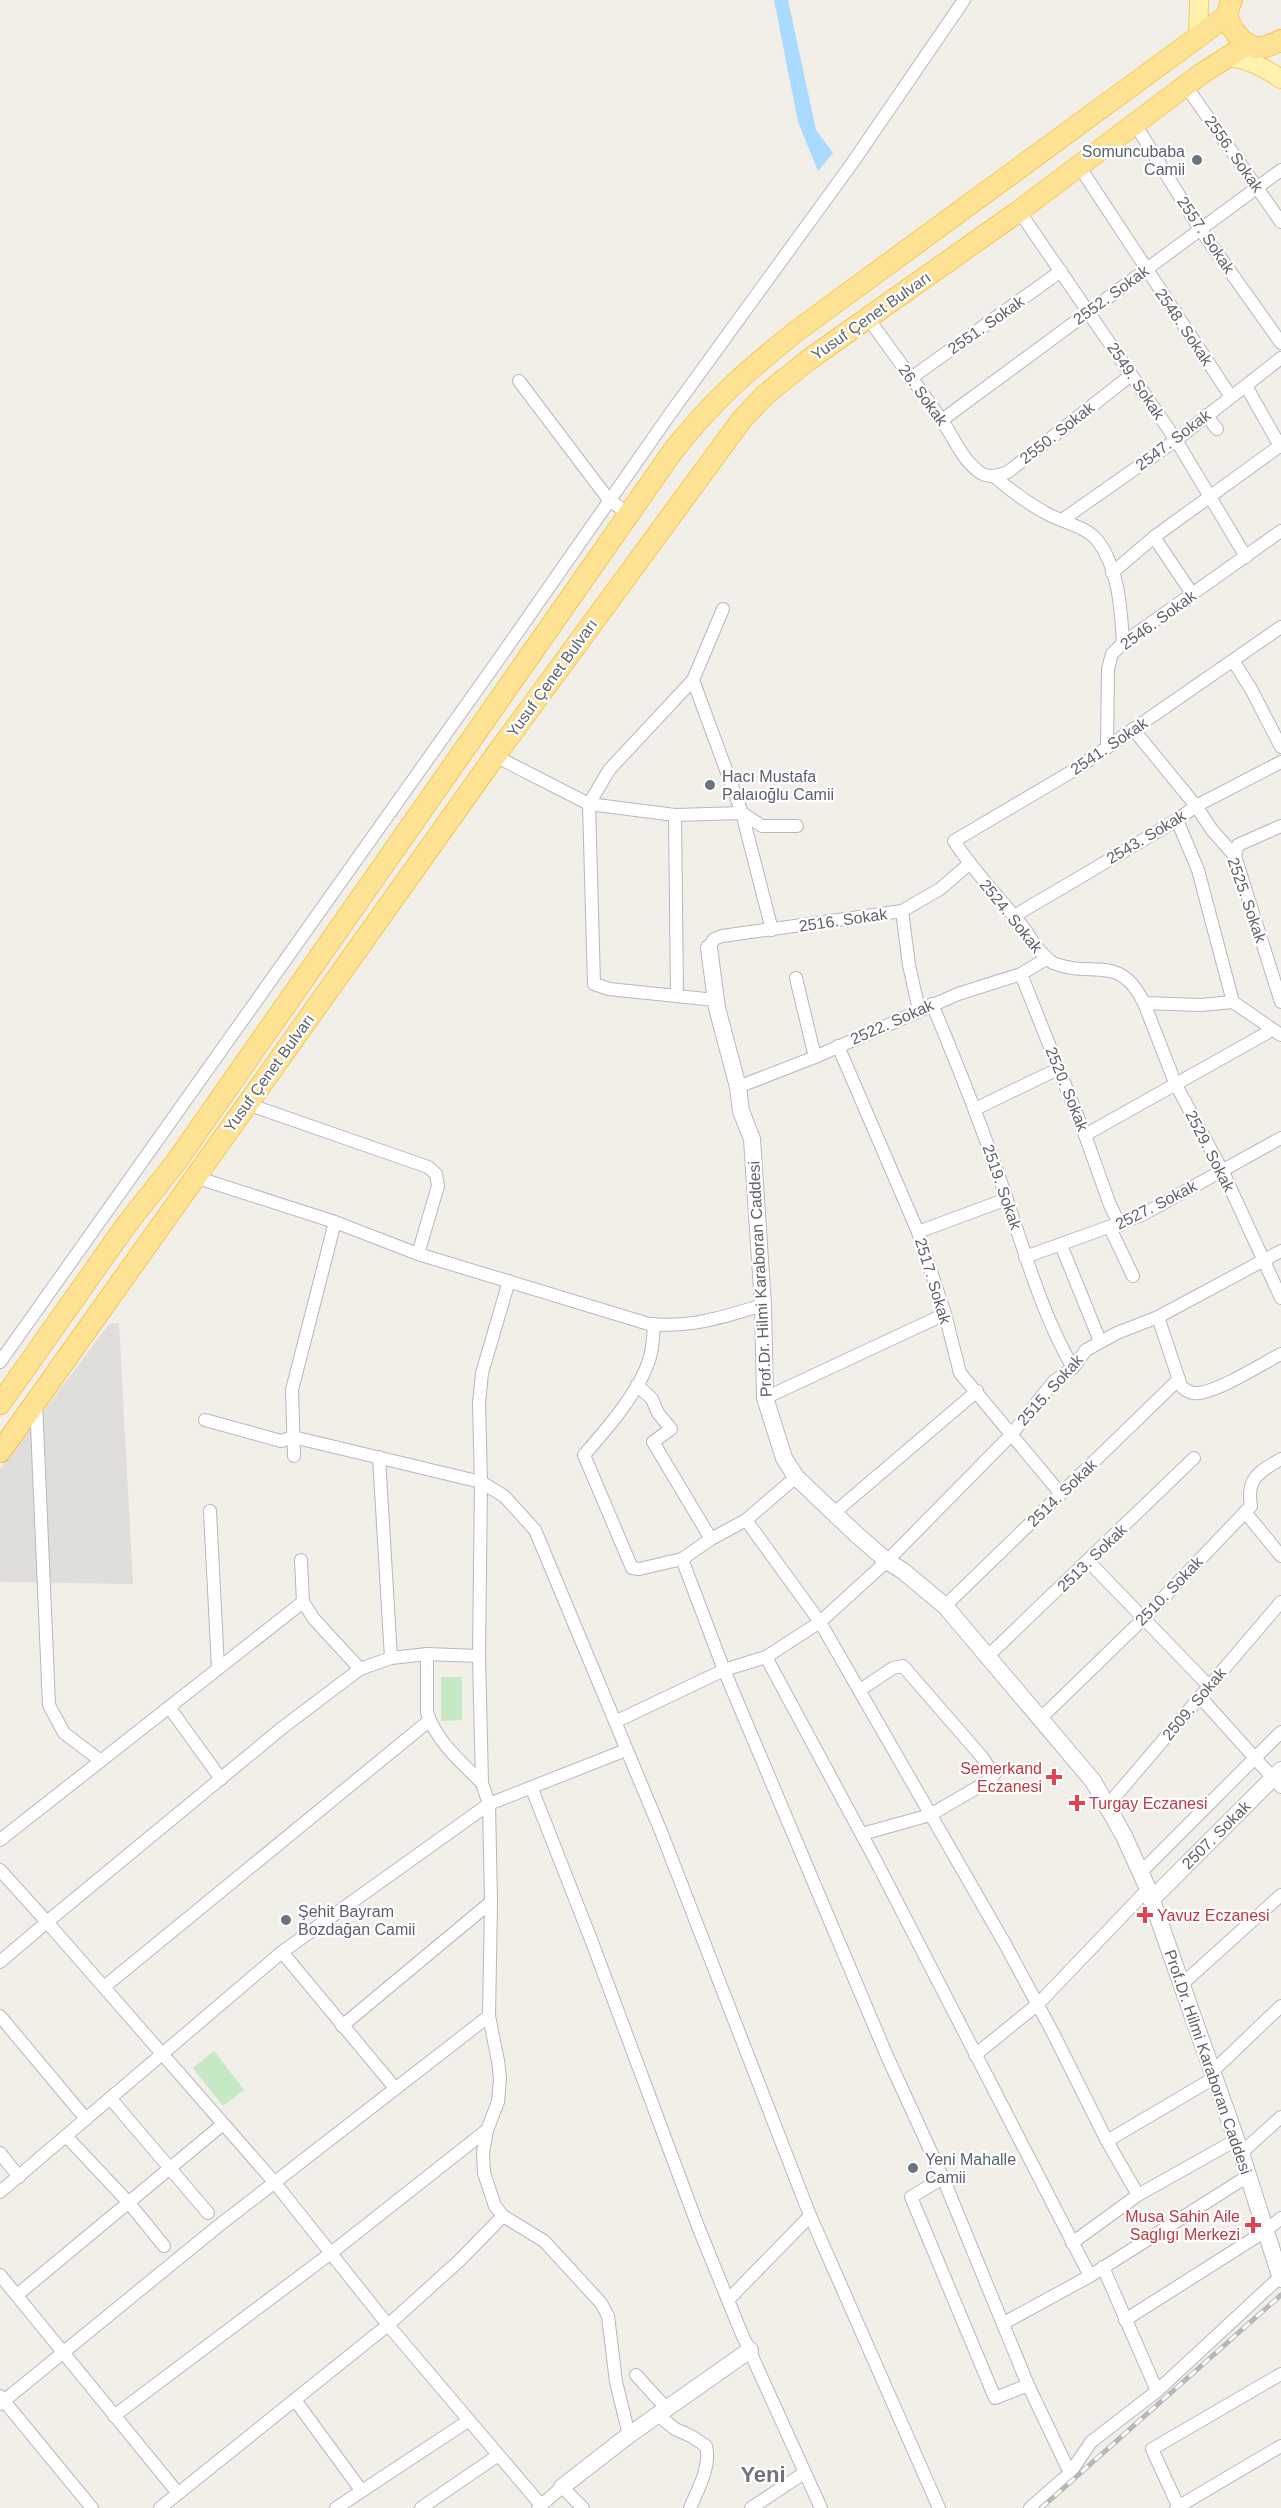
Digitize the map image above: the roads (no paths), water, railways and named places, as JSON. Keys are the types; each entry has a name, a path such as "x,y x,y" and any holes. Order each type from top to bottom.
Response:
{"highway":[{"name":"Yusuf Çenet Bulvarı","path":"0,1404 127,1224 182,1153 673,451 708,409 750,368 1001,180 1198,38 1228,5"},
{"path":"1228,5 1235,31 1254,46"},
{"name":"Yusuf Çenet Bulvarı","path":"0,1452 495,756 742,418 773,388 1227,57 1254,46 1281,40"}],"main road":[{"path":"1198,38 1199,0"},
{"path":"1227,57 1245,59 1261,65 1281,79"}],"street":[{"path":"0,1362 609,500 806,224 853,162 964,0"},
{"path":"1254,46 1281,74"},
{"name":"2556. Sokak","path":"1186,86 1281,222"},
{"name":"2557. Sokak","path":"1135,124 1200,229 1281,343"},
{"name":"2548. Sokak","path":"1079,166 1231,397"},
{"name":"2552. Sokak","path":"942,420 1281,170"},
{"name":"2549. Sokak","path":"1019,210 1176,440 1246,557"},
{"name":"2551. Sokak","path":"910,378 1061,271"},
{"name":"26. Sokak","path":"868,318 942,420 964,457 978,471 995,477"},
{"name":"2547. Sokak","path":"1062,520 1176,440 1281,358"},
{"name":"2550. Sokak","path":"995,477 1008,472 1131,375"},
{"path":"519,381 609,500 629,514"},
{"path":"1112,573 1154,537 1280,446 1246,386"},
{"path":"1206,415 1217,429"},
{"path":"995,477 1024,501 1080,528 1096,539 1112,573 1119,598 1123,643"},
{"name":"2546. Sokak","path":"1107,747 1108,669 1112,654 1123,643 1281,531"},
{"path":"1154,537 1192,596"},
{"path":"716,1000 609,989 594,984 589,804 609,770 693,680 723,609"},
{"name":"2541. Sokak","path":"969,864 954,842 1076,769 1234,662 1281,627"},
{"path":"1234,662 1261,706 1281,747"},
{"path":"693,680 742,813 772,930"},
{"name":"2525. Sokak","path":"1133,729 1235,856 1281,1002"},
{"path":"495,756 589,804 675,815 742,813 762,826 797,826"},
{"name":"2543. Sokak","path":"1014,916 1177,820 1196,806 1281,762"},
{"path":"675,815 677,996"},
{"path":"1085,1135 1276,1032 1233,1002 1198,870 1177,820"},
{"path":"1235,856 1238,845 1281,826"},
{"name":"2516. Sokak","path":"709,948 714,939 902,911 940,889 969,864"},
{"name":"2524. Sokak","path":"969,864 1014,916 1046,959 1067,967 1118,973 1126,977 1137,989 1144,1003"},
{"path":"902,911 912,982 919,1010"},
{"name":"Prof.Dr. Hilmi Karaboran Caddesi","path":"709,948 716,1000 738,1087 741,1111 752,1139 765,1398 784,1458 796,1478 887,1562 910,1576 945,1606 1093,1781 1141,1872 1150,1894 1267,2230 1280,2278"},
{"name":"2522. Sokak","path":"738,1087 815,1057 932,1004 1021,975 1046,959"},
{"name":"2520. Sokak","path":"1021,975 1085,1135 1133,1276"},
{"path":"796,978 815,1057"},
{"path":"1144,1003 1201,1005 1233,1002"},
{"name":"2529. Sokak","path":"1144,1003 1176,1085 1223,1172 1281,1298"},
{"name":"2519. Sokak","path":"932,1004 975,1109 1054,1335 1073,1368"},
{"name":"2517. Sokak","path":"838,1046 918,1232 945,1314 960,1373 1061,1494"},
{"path":"975,1109 1058,1069"},
{"path":"247,1104 428,1167 436,1174 438,1186 418,1254"},
{"name":"2527. Sokak","path":"1025,1257 1142,1215 1281,1138"},
{"path":"195,1177 335,1222 418,1254 654,1324 675,1326 713,1321 762,1305"},
{"path":"918,1232 1007,1199"},
{"path":"294,1456 292,1390 335,1222"},
{"path":"1061,1245 1100,1341"},
{"name":"2515. Sokak","path":"617,1721 724,1670 766,1657 820,1622 887,1562 1011,1435 1054,1381 1073,1368 1086,1350 1100,1341 1158,1317 1281,1251"},
{"path":"509,1281 482,1373 479,1403 481,1482 479,1656 482,1783 489,1804 491,1902 489,2016 500,2079 498,2102 487,2130 483,2153 484,2173 495,2206 503,2216 544,2241 601,2303 608,2316 616,2382 629,2436"},
{"path":"765,1398 945,1314"},
{"path":"1158,1317 1181,1386 1186,1391 1200,1393 1281,1354"},
{"path":"654,1324 650,1357 637,1384 611,1424 584,1455 632,1568 639,1569 682,1559 711,1539 746,1520 796,1478"},
{"name":"2514. Sokak","path":"945,1606 1179,1379"},
{"path":"637,1384 652,1399 658,1413 671,1429 653,1442 711,1539"},
{"path":"834,1513 977,1391"},
{"path":"36,1401 49,1705 64,1733 101,1761"},
{"path":"205,1420 281,1441 293,1437 481,1482 517,1508 536,1530 617,1721 626,1750 662,1834 810,2216 939,2508"},
{"path":"379,1457 391,1658"},
{"name":"2513. Sokak","path":"987,1657 1089,1562 1194,1458"},
{"name":"2510. Sokak","path":"1041,1718 1143,1619 1251,1506 1249,1495 1255,1477 1279,1464"},
{"path":"210,1511 218,1668"},
{"path":"1245,1512 1281,1556"},
{"path":"746,1520 820,1622 860,1690 1038,2004 1107,2141 1138,2196"},
{"path":"682,1559 724,1670 887,2056 943,2178 1028,2385 1070,2473"},
{"path":"301,1560 303,1602 314,1619 360,1669"},
{"path":"1089,1562 1209,1686"},
{"path":"0,1840 303,1602"},
{"name":"2509. Sokak","path":"1107,1806 1281,1602"},
{"path":"0,1962 221,1779 360,1669 391,1658 427,1654 479,1656"},
{"path":"427,1654 430,1720 443,1743 482,1783"},
{"path":"766,1657 861,1834 1090,2276"},
{"path":"860,1690 893,1668 903,1666 982,1757 994,1775 985,1783 930,1815 861,1834"},
{"path":"1201,1698 1254,1760 1278,1779"},
{"path":"170,1707 221,1779"},
{"path":"104,1987 430,1720"},
{"path":"1141,1872 1281,1732"},
{"path":"0,2192 282,1952 489,1804 532,1789 626,1750"},
{"name":"2507. Sokak","path":"1150,1894 1278,1779"},
{"path":"532,1789 592,1942 699,2229 821,2508"},
{"path":"0,1870 275,2183 388,2325 539,2506 629,2436 750,2350"},
{"path":"975,2055 1038,2004 1150,1894"},
{"path":"1181,1984 1281,1895"},
{"path":"342,2026 491,1902"},
{"path":"282,1952 395,2088"},
{"path":"1107,2141 1213,2075 1281,2006"},
{"path":"0,2016 86,2119"},
{"path":"92,2508 1,2400 217,2227 489,2016"},
{"path":"110,2098 208,2213"},
{"path":"1072,2243 1138,2196 1238,2146 1281,2117"},
{"path":"17,2295 222,2125"},
{"path":"114,2416 330,2253 487,2130"},
{"path":"66,2136 129,2203 164,2246"},
{"path":"0,2153 19,2177"},
{"path":"1004,2323 1090,2276 1248,2176"},
{"path":"943,2178 911,2197 995,2398 1028,2385"},
{"path":"160,2508 177,2492 388,2325 459,2261 503,2216"},
{"path":"729,2299 810,2216"},
{"path":"1125,2320 1267,2230 1281,2218"},
{"path":"1103,2267 1157,2391"},
{"path":"0,2275 177,2492"},
{"path":"1030,2508 1070,2473 1091,2442 1157,2391 1280,2278"},
{"path":"1281,2374 1152,2449 1178,2508 1281,2446"},
{"path":"636,2375 675,2429 692,2436 706,2446 708,2454 704,2474 690,2508"},
{"path":"295,2400 361,2490"},
{"path":"336,2508 468,2421"},
{"path":"422,2508 497,2456"},
{"path":"751,2508 804,2473"},
{"path":"562,2487 583,2508"}],"water":[{"path":"774,0 788,0 816,130 833,153 818,171 798,122"}],"railway":[{"path":"1041,2508 1281,2295"}],"place":[{"name":"Somuncubaba Camii","path":"1197,160"},
{"name":"Hacı Mustafa Palaıoğlu Camii","path":"710,785"},
{"name":"Semerkand Eczanesi","path":"1054,1777"},
{"name":"Turgay Eczanesi","path":"1077,1803"},
{"name":"Yavuz Eczanesi","path":"1145,1915"},
{"name":"Şehit Bayram Bozdağan Camii","path":"286,1920"},
{"name":"Yeni Mahalle Camii","path":"913,2168"},
{"name":"Musa Sahin Aile Saglıgı Merkezi","path":"1253,2225"}],"district":[{"name":"Yeni","path":"763,2474"}]}
